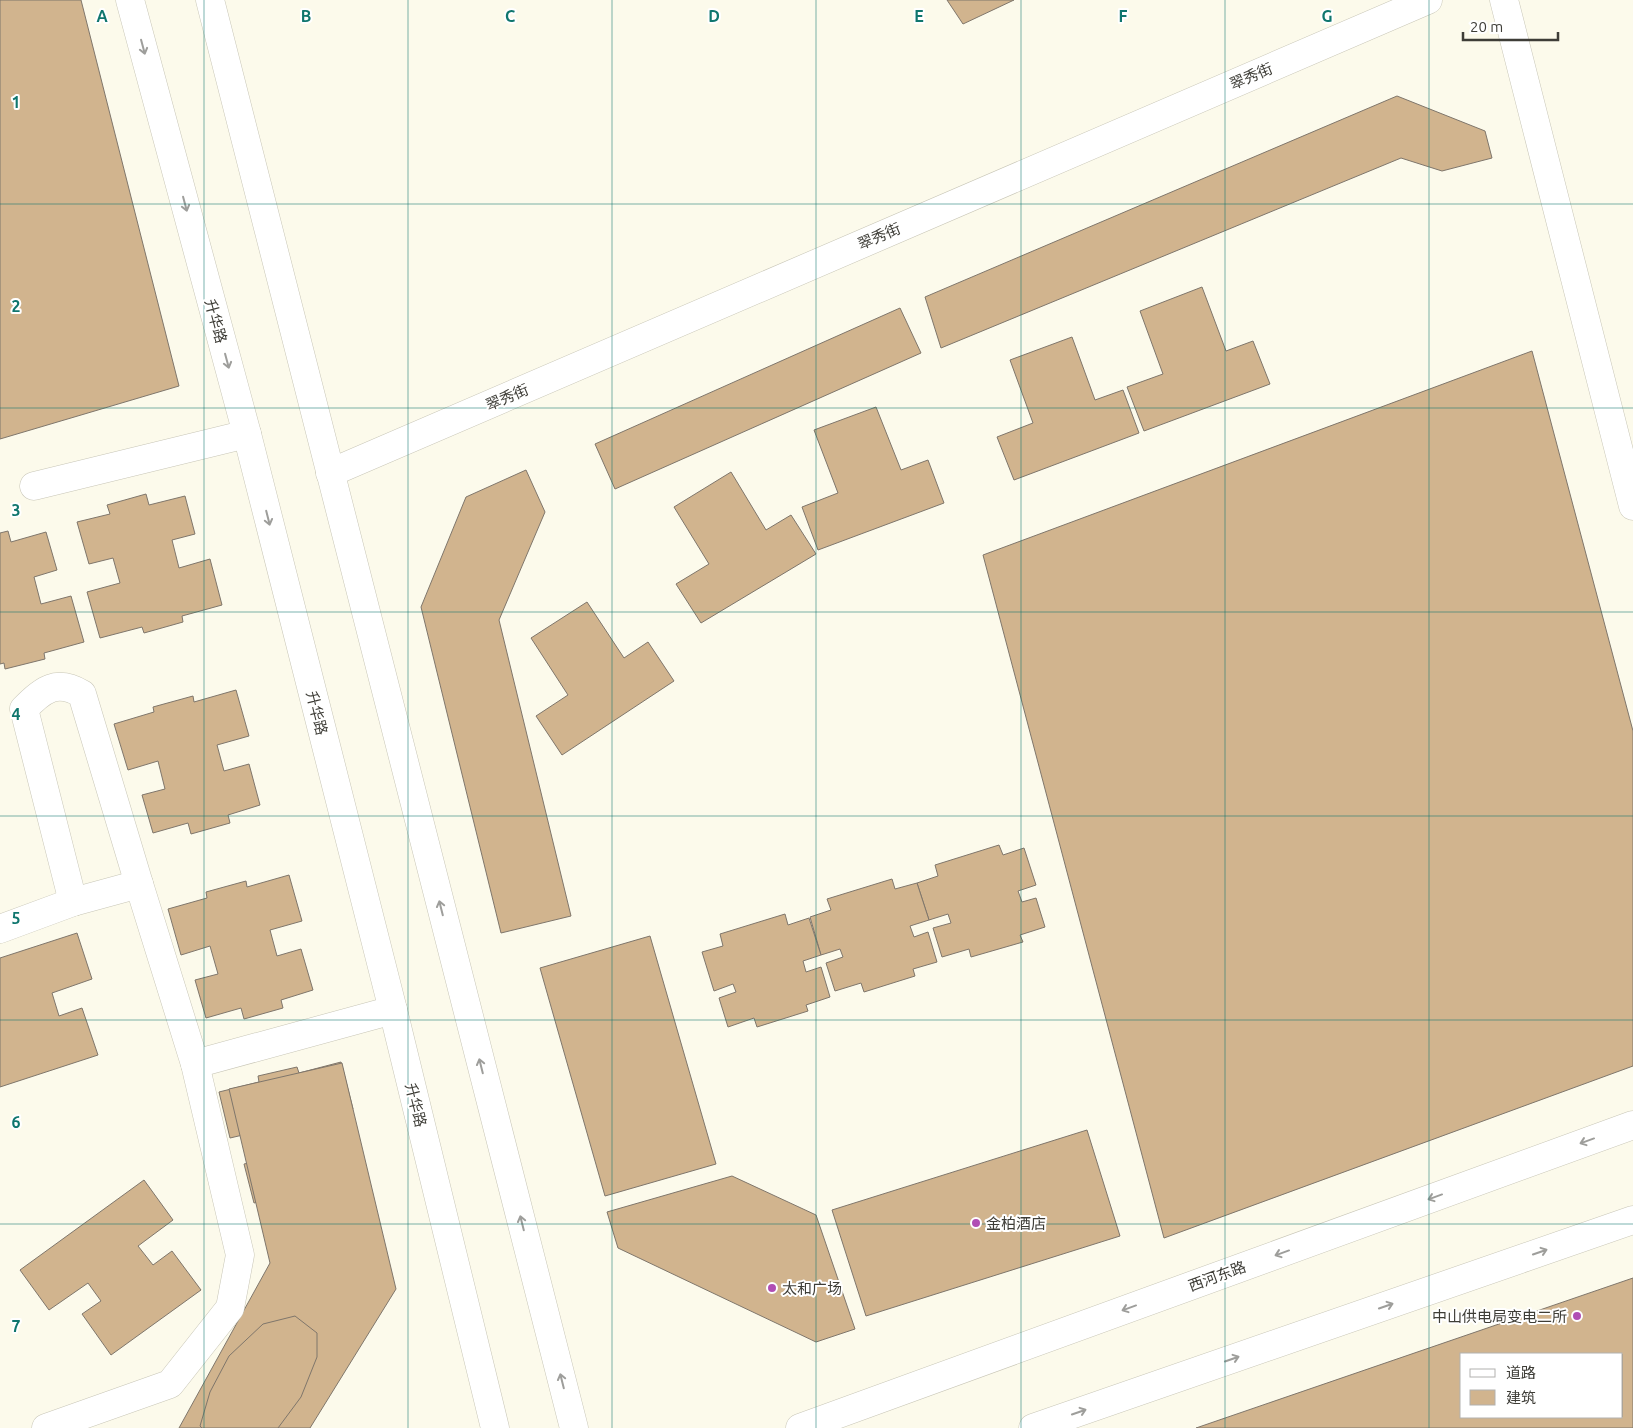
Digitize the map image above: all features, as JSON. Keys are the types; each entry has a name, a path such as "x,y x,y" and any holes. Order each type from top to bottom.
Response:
{"street":[{"name":"升华路","path":"130,0 247,434 393,1010 495,1428"},
{"path":"210,0 574,1428"},
{"name":"翠秀街","path":"330,473 1428,0"},
{"path":"1504,0 1633,506"},
{"path":"34,486 247,434"},
{"path":"46,1428 170,1384 230,1308 240,1255 195,1064 82,694 71,687 52,686 36,696 24,708 73,902"},
{"path":"0,929 73,902 139,884"},
{"path":"195,1064 393,1010"},
{"name":"西河东路","path":"800,1428 1633,1125"},
{"path":"1033,1428 1633,1220"}],"building":[{"path":"0,0 81,0 179,386 0,439"},
{"path":"947,0 1014,0 963,24"},
{"path":"1397,96 1485,131 1492,158 1442,171 1401,158 941,348 925,297"},
{"path":"1202,287 1226,351 1253,341 1270,384 1144,431 1127,387 1163,374 1140,311"},
{"path":"900,308 921,353 615,489 595,444"},
{"path":"1072,337 1095,400 1123,390 1139,433 1014,480 997,437 1033,423 1010,360"},
{"path":"1532,351 1633,731 1633,1066 1164,1238 983,555"},
{"path":"876,407 901,470 928,460 944,503 818,550 802,507 838,493 814,430"},
{"path":"526,470 545,512 499,620 571,916 501,933 421,607 466,497"},
{"path":"731,472 766,530 791,515 816,554 701,623 676,584 709,564 674,507"},
{"path":"146,494 149,505 185,496 195,534 172,540 179,568 210,559 222,605 182,616 183,622 144,633 142,627 100,638 87,592 120,583 113,558 89,564 77,522 110,514 107,505"},
{"path":"8,531 11,542 46,532 57,570 34,577 41,604 71,596 84,642 44,653 45,659 5,669 4,663 0,664 0,533"},
{"path":"587,602 624,658 648,642 674,681 562,755 536,716 568,695 531,638"},
{"path":"236,690 249,736 217,745 224,771 249,764 260,805 228,815 230,823 191,834 188,823 153,833 142,795 165,789 158,761 128,770 114,724 154,712 153,707 193,696 194,702"},
{"path":"999,845 1003,855 1024,848 1036,885 1018,891 1022,902 1036,898 1045,927 1020,935 1023,942 971,957 969,949 942,957 933,928 951,923 948,914 929,920 917,883 938,876 935,865"},
{"path":"289,875 302,921 270,930 277,956 301,949 313,990 281,1000 283,1008 244,1019 241,1008 206,1018 195,980 218,974 210,946 181,955 168,909 207,898 206,892 246,881 247,887"},
{"path":"892,879 895,889 917,883 929,920 910,926 914,937 928,932 937,962 913,969 915,976 864,992 861,983 835,991 826,963 843,957 840,949 821,955 810,917 831,910 827,899"},
{"path":"785,914 788,925 809,918 821,955 803,961 806,972 821,967 830,997 806,1005 808,1011 757,1027 754,1018 728,1027 719,998 736,992 733,984 714,991 702,952 723,946 720,934"},
{"path":"77,933 92,979 52,993 59,1016 82,1008 98,1055 0,1087 0,958"},
{"path":"650,936 716,1164 605,1196 540,968"},
{"path":"341,1062 353,1109 321,1117 327,1142 351,1136 362,1179 329,1186 331,1195 292,1205 289,1194 254,1203 244,1164 267,1159 260,1131 230,1138 219,1092 259,1082 258,1076 297,1067 299,1073"},
{"path":"342,1063 396,1289 310,1428 179,1428 270,1263 229,1089"},
{"name":"金柏酒店","path":"1087,1130 1120,1236 866,1316 832,1210"},
{"name":"太和广场","path":"732,1176 816,1215 855,1329 816,1342 618,1248 607,1212"},
{"path":"144,1180 173,1220 138,1246 153,1265 172,1251 201,1290 111,1355 82,1314 101,1301 88,1283 49,1310 20,1270"},
{"name":"中山供电局变电二所","path":"1633,1278 1633,1428 1196,1428"},
{"path":"295,1316 317,1333 317,1357 301,1397 278,1428 202,1428 200,1426 210,1392 229,1356 263,1324"}],"place":[{"name":"金柏酒店","path":"976,1223"},
{"name":"太和广场","path":"772,1288"},
{"name":"中山供电局变电二所","path":"1577,1316"}]}
